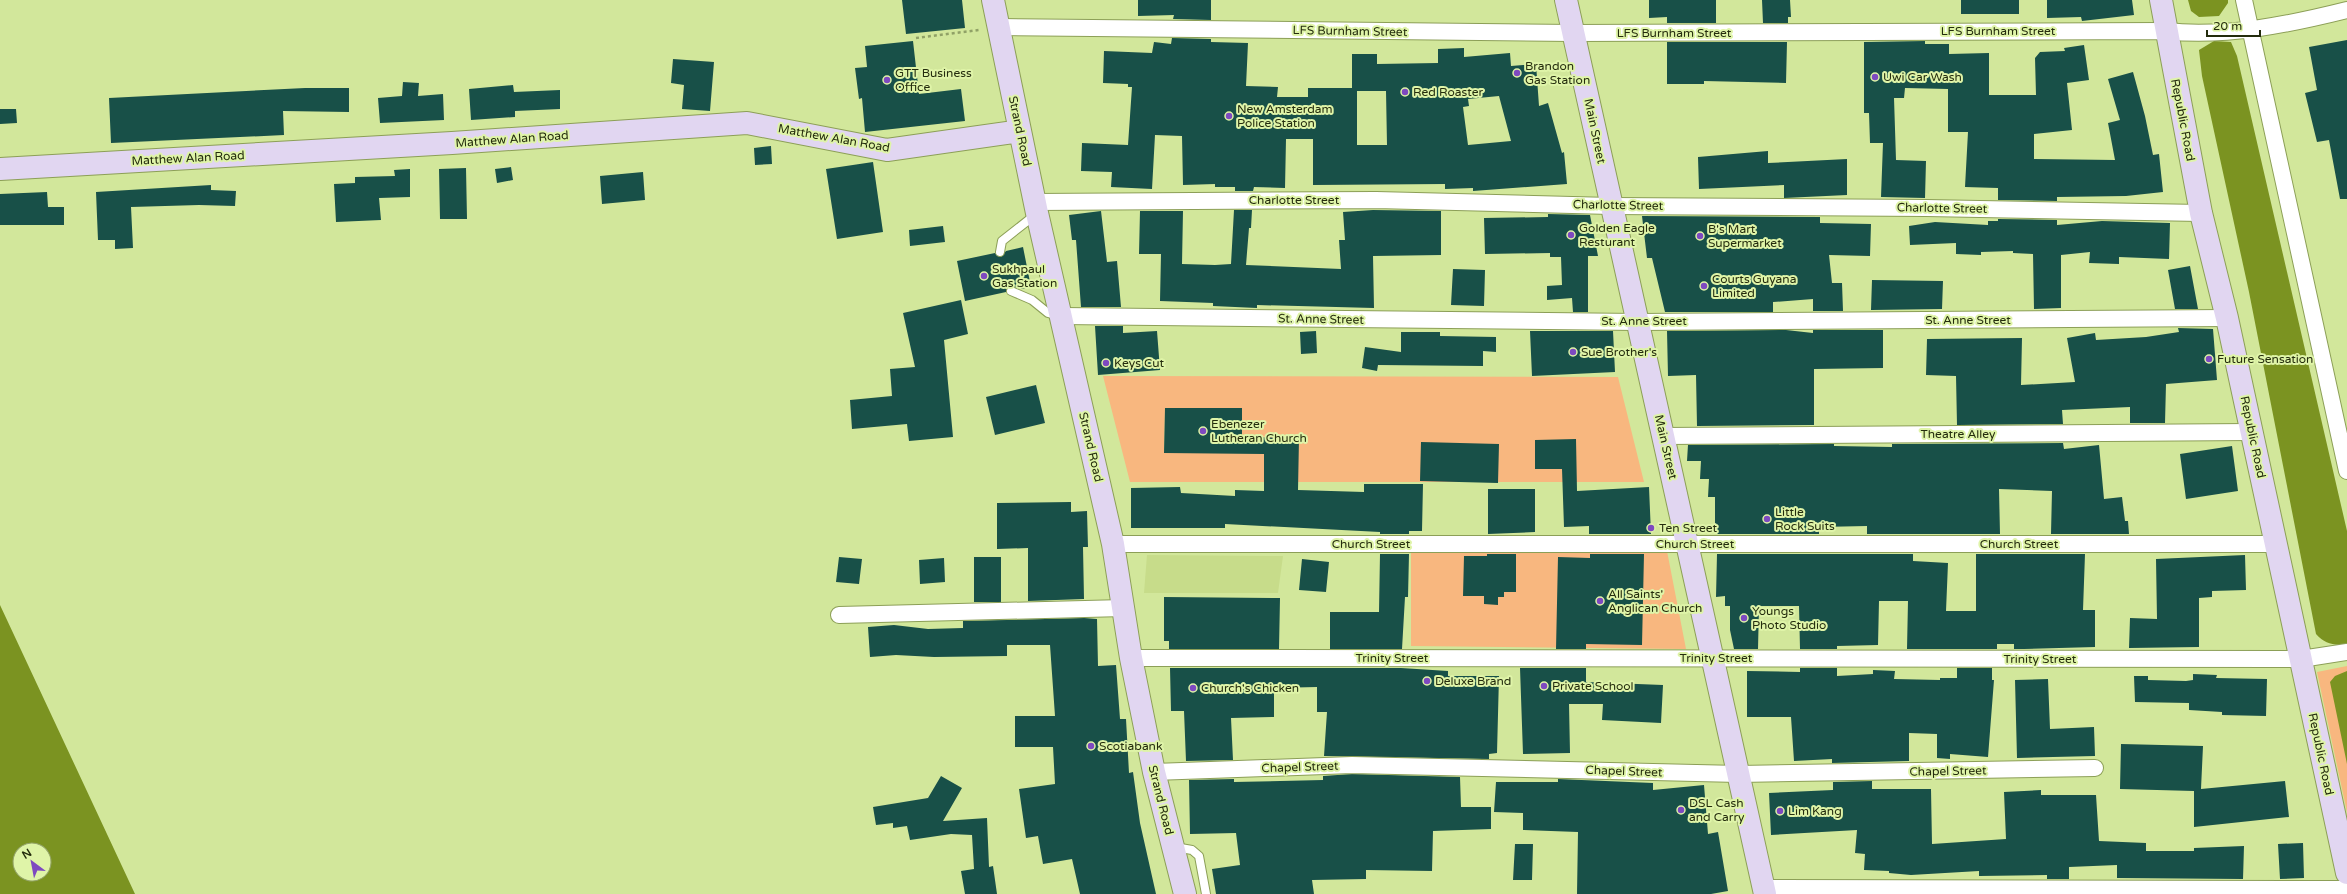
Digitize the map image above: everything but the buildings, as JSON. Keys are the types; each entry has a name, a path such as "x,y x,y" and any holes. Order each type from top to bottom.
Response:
{"street":[{"name":"Strand Road","path":"993,0 1000,27 1036,208 1062,316 1113,544 1132,658 1154,772 1186,894"},
{"name":"Main Street","path":"1566,0 1765,891"},
{"name":"Republic Road","path":"2161,0 2201,213 2227,318 2347,873"},
{"path":"2244,0 2347,471"},
{"name":"LFS Burnham Street","path":"1000,27 1574,33 2166,31 2184,33 2289,24 2347,10"},
{"name":"Matthew Alan Road","path":"0,169 452,143 747,123 887,150 1020,131"},
{"name":"Charlotte Street","path":"1036,208 1376,200 1611,206 1926,208 2201,213"},
{"name":"St. Anne Street","path":"1062,316 1638,322 2227,318"},
{"name":"Theatre Alley","path":"1664,436 2252,432"},
{"name":"Church Street","path":"1113,544 2276,544"},
{"path":"839,615 1124,608"},
{"name":"Trinity Street","path":"1132,658 2301,659 2347,652"},
{"name":"Chapel Street","path":"1154,772 1357,765 1739,774 2095,768"},
{"path":"1765,891 2347,889"}],"lane":[{"path":"1000,252 1002,241 1036,208"},
{"path":"1011,291 1032,300 1048,313 1062,316"},
{"path":"1173,846 1192,850 1199,856 1206,894"}],"path":[{"path":"916,38 1000,27"}],"shaded area":[{"path":"2188,0 2228,0 2228,3 2219,16 2199,17 2191,11"},
{"path":"2214,41 2231,42 2237,56 2347,531 2347,644 2330,644 2316,634 2249,292 2202,76 2199,50"},
{"path":"1103,376 1618,377 1644,482 1130,482","holes":["1165,408 1242,453 1164,453"]},
{"path":"1667,551 1686,649 1411,646 1411,553"},
{"path":"1147,555 1283,556 1278,593 1144,593"},
{"path":"0,605 135,894 0,894"},
{"path":"2347,666 2347,812 2317,672"},
{"path":"2347,671 2347,764 2330,682 2335,676"}],"place":[{"name":"Brandon Gas Station","path":"1517,73"},
{"name":"Uwi Car Wash","path":"1875,77"},
{"name":"GTT Business Office","path":"887,80"},
{"name":"Red Roaster","path":"1405,92"},
{"name":"New Amsterdam Police Station","path":"1229,116"},
{"name":"Golden Eagle Resturant","path":"1571,235"},
{"name":"B's Mart Supermarket","path":"1700,236"},
{"name":"Sukhpaul Gas Station","path":"984,276"},
{"name":"Courts Guyana Limited","path":"1704,286"},
{"name":"Sue Brother's","path":"1573,352"},
{"name":"Future Sensation","path":"2209,359"},
{"name":"Keys Cut","path":"1106,363"},
{"name":"Ebenezer Lutheran Church","path":"1203,431"},
{"name":"Little Rock Suits","path":"1767,519"},
{"name":"Ten Street","path":"1651,528"},
{"name":"All Saints' Anglican Church","path":"1600,601"},
{"name":"Youngs Photo Studio","path":"1744,618"},
{"name":"Deluxe Brand","path":"1427,681"},
{"name":"Private School","path":"1544,686"},
{"name":"Church's Chicken","path":"1193,688"},
{"name":"Scotiabank","path":"1091,746"},
{"name":"DSL Cash and Carry","path":"1681,810"},
{"name":"Lim Kang","path":"1780,811"}]}
